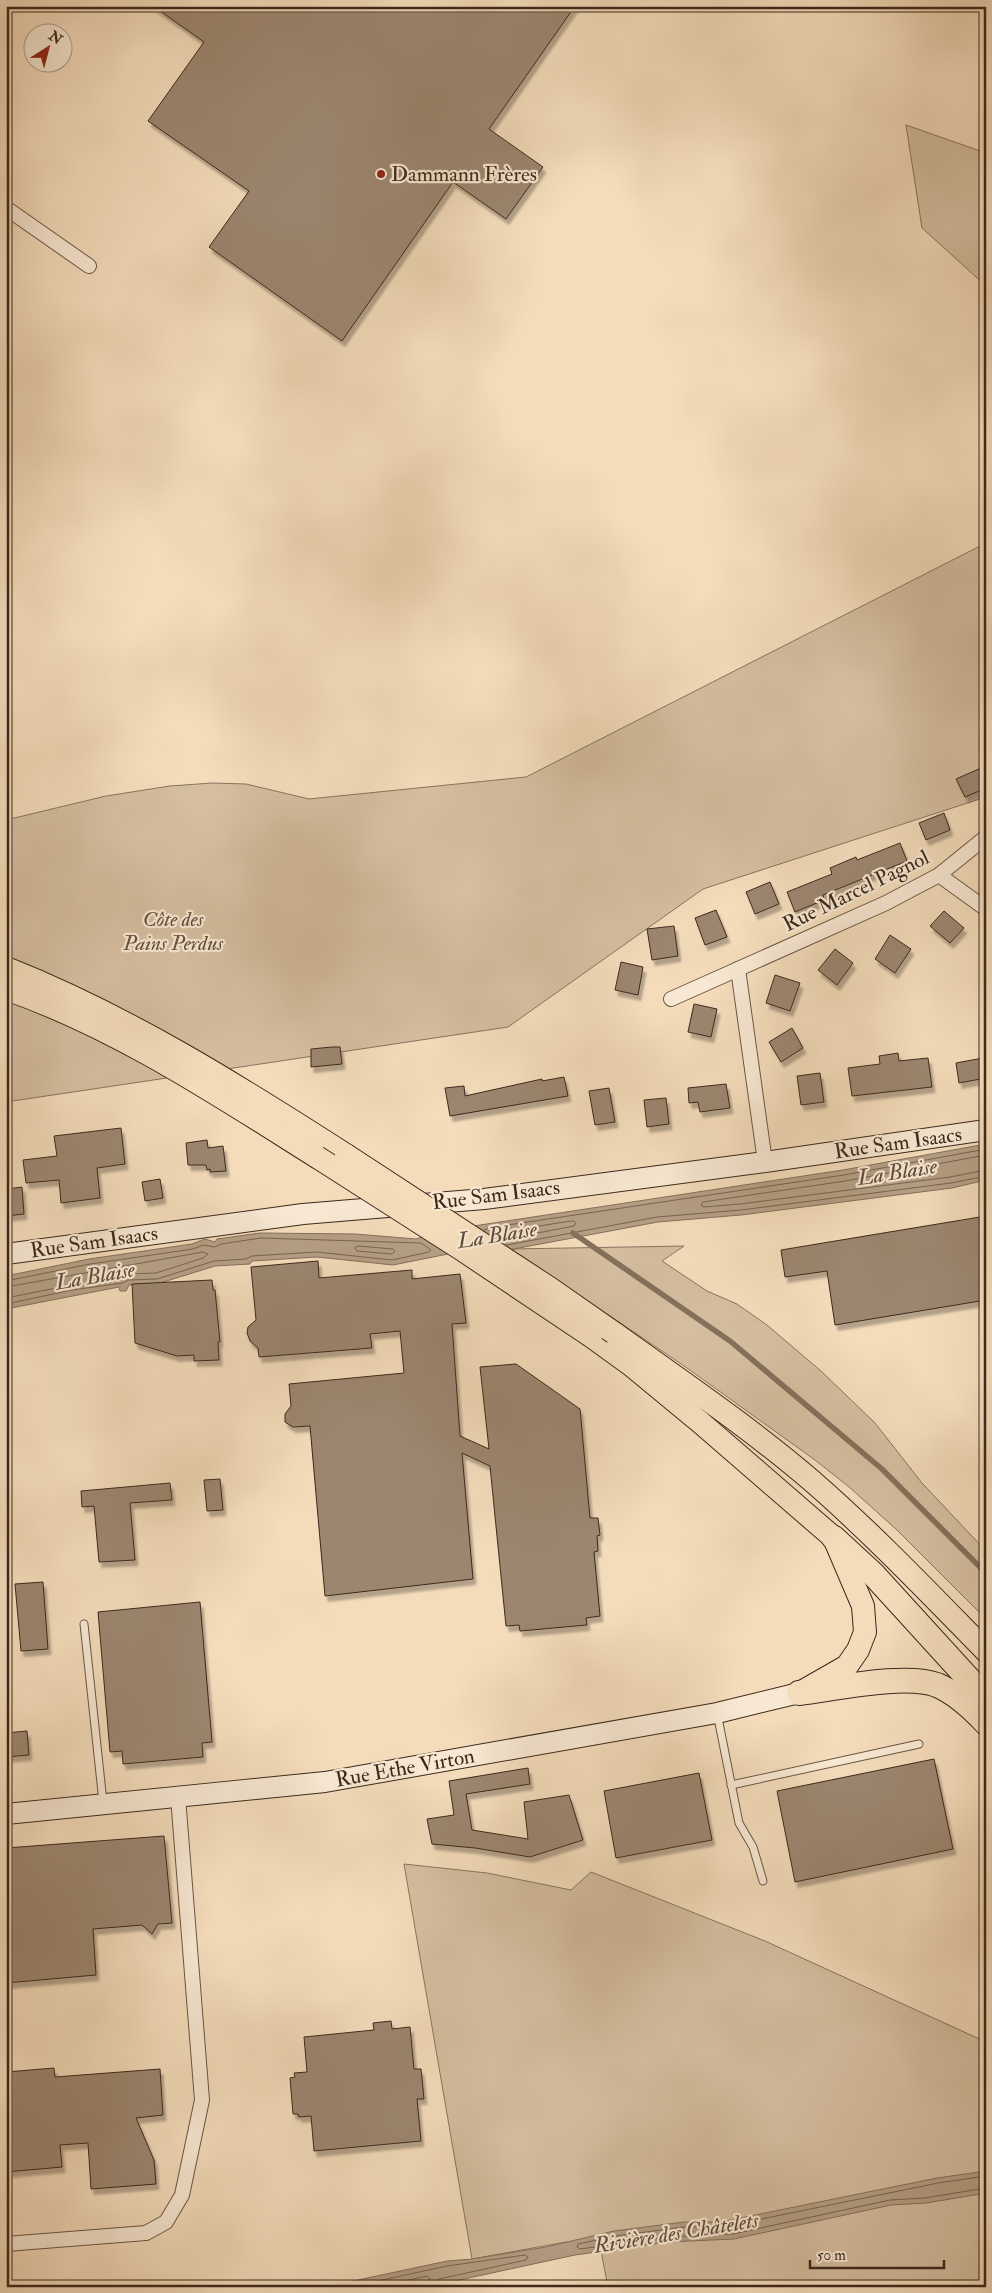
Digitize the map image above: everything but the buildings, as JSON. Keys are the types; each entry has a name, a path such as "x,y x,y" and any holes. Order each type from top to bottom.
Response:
{"highway":[{"path":"834,1538 873,1574 986,1698"},
{"path":"799,1693 896,1681 919,1681 948,1691 976,1712 986,1723"}],"main road":[{"path":"6,968 88,1002 217,1073 551,1289 742,1424 812,1481 885,1548 986,1651"},
{"path":"6,989 98,1028 186,1076 318,1157 461,1249 631,1365 692,1415 834,1538 863,1606 865,1632 858,1650 847,1666 829,1678 799,1693"},
{"name":"Rue Sam Isaacs","path":"6,1254 303,1214 484,1199 765,1162 986,1130"},
{"name":"Rue Ethe Virton","path":"6,1814 324,1782 717,1713 799,1693"}],"street":[{"path":"6,208 89,266"},
{"name":"Rue Marcel Pagnol","path":"670,999 886,903 939,875 986,836"},
{"path":"939,875 986,909"},
{"path":"738,970 765,1162"},
{"path":"6,2244 146,2233 166,2222 182,2196 202,2100 178,1797"}],"lane":[{"path":"84,1624 104,1805"},
{"path":"717,1713 739,1823 753,1847 763,1881"},
{"path":"732,1785 919,1744"}],"green space":[{"path":"906,125 986,153 986,286 922,228"},
{"name":"Côte des Pains Perdus","path":"986,543 986,797 703,889 508,1027 6,1102 6,820 106,796 170,786 212,783 246,784 309,799 526,777"},
{"path":"684,1246 662,1261 707,1291 737,1304 767,1325 821,1371 875,1423 922,1483 986,1551 986,1619 897,1530 848,1486 815,1460 687,1368 511,1249"},
{"path":"404,1864 487,1873 571,1890 591,1872 765,1941 986,2042 986,2287 608,2287 601,2251 566,2242 472,2259"}],"water":[{"name":"La Blaise","path":"986,1144 986,1180 952,1188 741,1215 658,1222 503,1251 467,1227 843,1170"},
{"name":"La Blaise","path":"260,1233 355,1234 416,1239 422,1237 448,1254 393,1265 317,1257 252,1261 250,1264 215,1266 157,1284 129,1285 126,1291 120,1291 119,1287 6,1309 6,1276 89,1259 192,1244 205,1239 215,1242 217,1239"},
{"name":"Rivière des Châtelets","path":"986,2171 986,2193 926,2203 891,2205 734,2239 668,2242 575,2255 427,2287 325,2287 447,2261 472,2259 546,2247 614,2231 684,2222 721,2222 937,2178"}],"waterway":[{"path":"573,1233 730,1341 882,1469 986,1573"}],"place":[{"name":"Dammann Frères","path":"381,174"}]}
